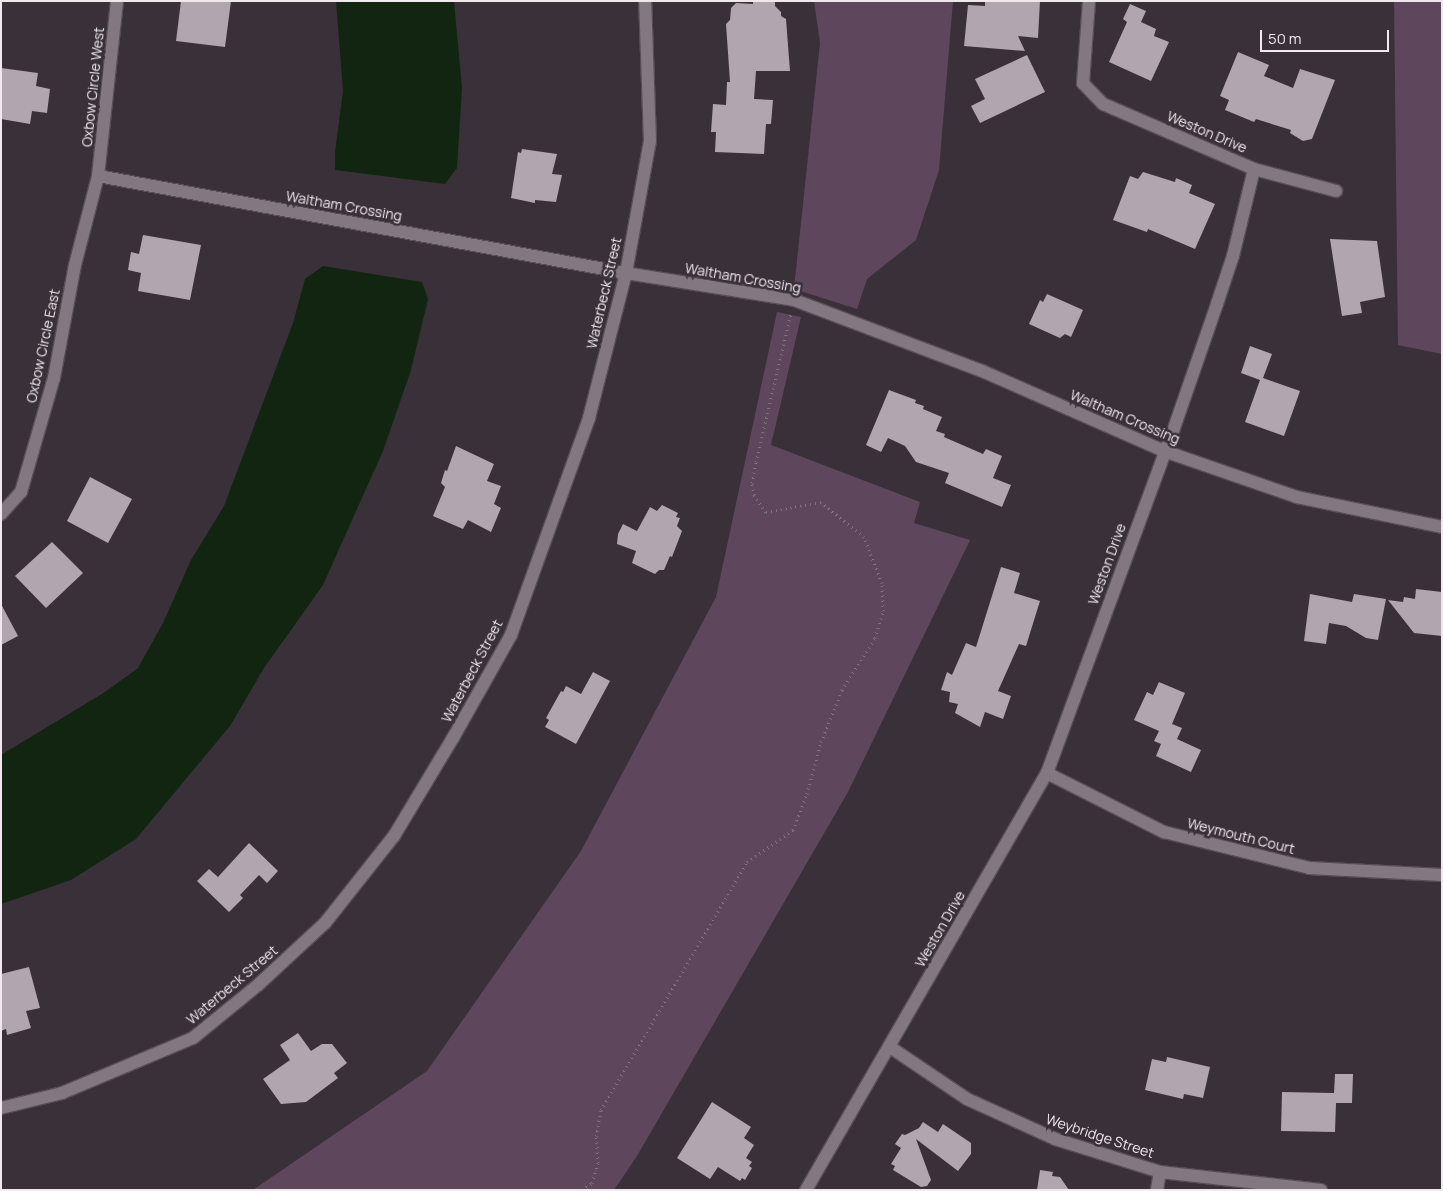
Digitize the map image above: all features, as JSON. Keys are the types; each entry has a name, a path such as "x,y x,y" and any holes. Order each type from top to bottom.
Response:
{"street":[{"name":"Oxbow Circle West","path":"98,176 116,1"},
{"name":"Waterbeck Street","path":"1,1108 62,1093 193,1038 258,985 325,923 394,836 511,635 589,418 626,273 650,141 645,1"},
{"name":"Weston Drive","path":"806,1190 1047,773 1164,451 1172,434 1233,256 1254,168 1103,104 1083,83 1090,1"},
{"path":"1254,168 1336,192"},
{"name":"Waltham Crossing","path":"98,176 626,273 794,300 982,371 1164,451 1296,497 1442,527"},
{"name":"Oxbow Circle East","path":"1,514 21,492 54,378 75,265 98,176"},
{"name":"Weymouth Court","path":"1047,773 1164,832 1309,868 1442,875"},
{"name":"Weybridge Street","path":"890,1046 967,1100 1055,1139 1160,1172 1321,1190"},
{"path":"1157,1190 1160,1172"}],"path":[{"path":"582,1190 592,1183 598,1162 596,1136 601,1110 747,862 793,830 806,794 820,742 842,690 875,638 883,611 882,583 864,537 822,502 766,512 754,495 752,483 756,462 794,300"}],"shaded area":[{"path":"336,1 454,1 462,88 457,168 445,184 335,170 335,152 343,91"},
{"path":"814,1 953,1 939,170 916,240 867,279 857,309 794,289 820,43"},
{"path":"1394,1 1442,1 1442,354 1398,345"},
{"path":"323,266 422,282 428,299 411,370 383,451 323,585 264,668 230,726 136,839 71,880 1,904 1,755 105,692 138,668 163,623 191,560 224,506 293,323 305,279"},
{"path":"777,312 801,317 771,445 920,502 914,523 970,540 848,792 637,1156 614,1190 253,1190 427,1071 581,851 716,597"}],"building":[{"path":"181,1 231,1 225,47 176,41"},
{"path":"753,1 775,1 775,6 781,12 781,16 786,19 790,71 756,71 754,99 773,100 771,124 766,124 764,154 715,152 716,132 711,132 713,104 726,105 727,82 730,82 726,24 730,20 731,8 736,3 753,4"},
{"path":"985,1 1040,1 1038,38 1018,36 1025,51 964,46 968,5 985,6"},
{"path":"1130,4 1146,11 1141,22 1156,29 1154,36 1169,42 1151,81 1109,62 1127,22 1123,19"},
{"path":"1238,52 1269,65 1264,76 1293,88 1300,69 1335,80 1312,139 1303,141 1290,133 1291,130 1256,119 1254,122 1225,110 1229,100 1220,96"},
{"path":"1027,55 1045,92 980,123 971,106 985,99 975,79"},
{"path":"1,68 38,73 36,86 50,89 47,113 32,111 30,124 1,119"},
{"path":"522,149 557,154 552,174 562,175 556,202 535,200 535,203 511,198 518,152 521,153"},
{"path":"1143,172 1175,182 1176,178 1192,185 1189,193 1215,204 1195,249 1148,229 1147,232 1113,220 1130,176 1138,179"},
{"path":"143,235 201,245 190,300 138,291 141,273 128,270 131,252 139,254"},
{"path":"1330,239 1377,241 1385,297 1360,302 1362,313 1342,316"},
{"path":"1047,294 1083,310 1071,337 1065,334 1060,338 1029,324 1040,300 1043,302"},
{"path":"1250,346 1272,354 1263,378 1300,391 1284,436 1245,422 1260,380 1241,373"},
{"path":"889,390 916,400 915,403 924,406 923,409 942,417 936,431 945,434 944,437 983,454 986,449 1002,456 993,478 1011,485 1002,507 945,483 949,473 916,462 905,446 888,438 881,452 866,445"},
{"path":"456,446 494,464 487,481 501,486 494,504 501,508 491,532 468,520 463,529 433,516 445,487 441,483 445,470 447,471"},
{"path":"90,477 132,499 108,543 67,521"},
{"path":"662,505 678,513 676,517 680,518 677,526 682,531 672,557 670,556 664,570 659,570 655,574 632,563 636,551 617,544 618,534 623,524 637,531 650,507 657,511"},
{"path":"52,542 83,573 46,608 15,576"},
{"path":"1001,567 1020,573 1014,593 1040,601 1026,646 1019,644 998,691 1011,696 1003,719 985,712 980,727 955,713 958,704 949,702 950,692 941,690 947,672 952,675 966,643 976,647"},
{"path":"1416,589 1442,592 1442,636 1414,633 1388,600 1403,602 1404,597 1415,599"},
{"path":"1310,594 1352,602 1354,594 1386,599 1378,640 1366,638 1346,626 1329,623 1326,644 1304,641"},
{"path":"1,604 18,636 1,645"},
{"path":"593,672 610,681 576,744 545,727 549,720 546,718 561,691 563,692 566,686 581,694"},
{"path":"1159,682 1185,693 1172,724 1182,728 1177,739 1201,750 1191,772 1156,756 1161,744 1154,741 1159,731 1134,720 1147,692 1153,695"},
{"path":"249,843 278,871 267,883 259,875 240,895 243,898 229,912 197,881 209,869 218,877"},
{"path":"29,967 40,1008 26,1011 31,1028 7,1035 6,1029 1,1031 1,974"},
{"path":"298,1033 311,1051 322,1044 332,1044 347,1063 334,1073 338,1078 306,1102 281,1104 263,1079 290,1060 280,1045"},
{"path":"1167,1057 1210,1067 1203,1098 1184,1094 1183,1099 1145,1090 1152,1059 1166,1062"},
{"path":"1335,1074 1353,1074 1352,1103 1336,1103 1335,1132 1281,1131 1282,1092 1334,1093"},
{"path":"712,1102 751,1127 744,1138 754,1145 746,1158 752,1162 749,1166 752,1168 745,1180 742,1178 740,1181 718,1167 710,1179 677,1158"},
{"path":"923,1122 938,1132 943,1124 971,1143 971,1154 958,1171 916,1139 931,1180 927,1186 921,1187 893,1170 895,1166 891,1164 901,1148 895,1144 902,1134 905,1135 919,1128"},
{"path":"1040,1170 1053,1172 1052,1176 1060,1177 1069,1190 1037,1190"}]}
